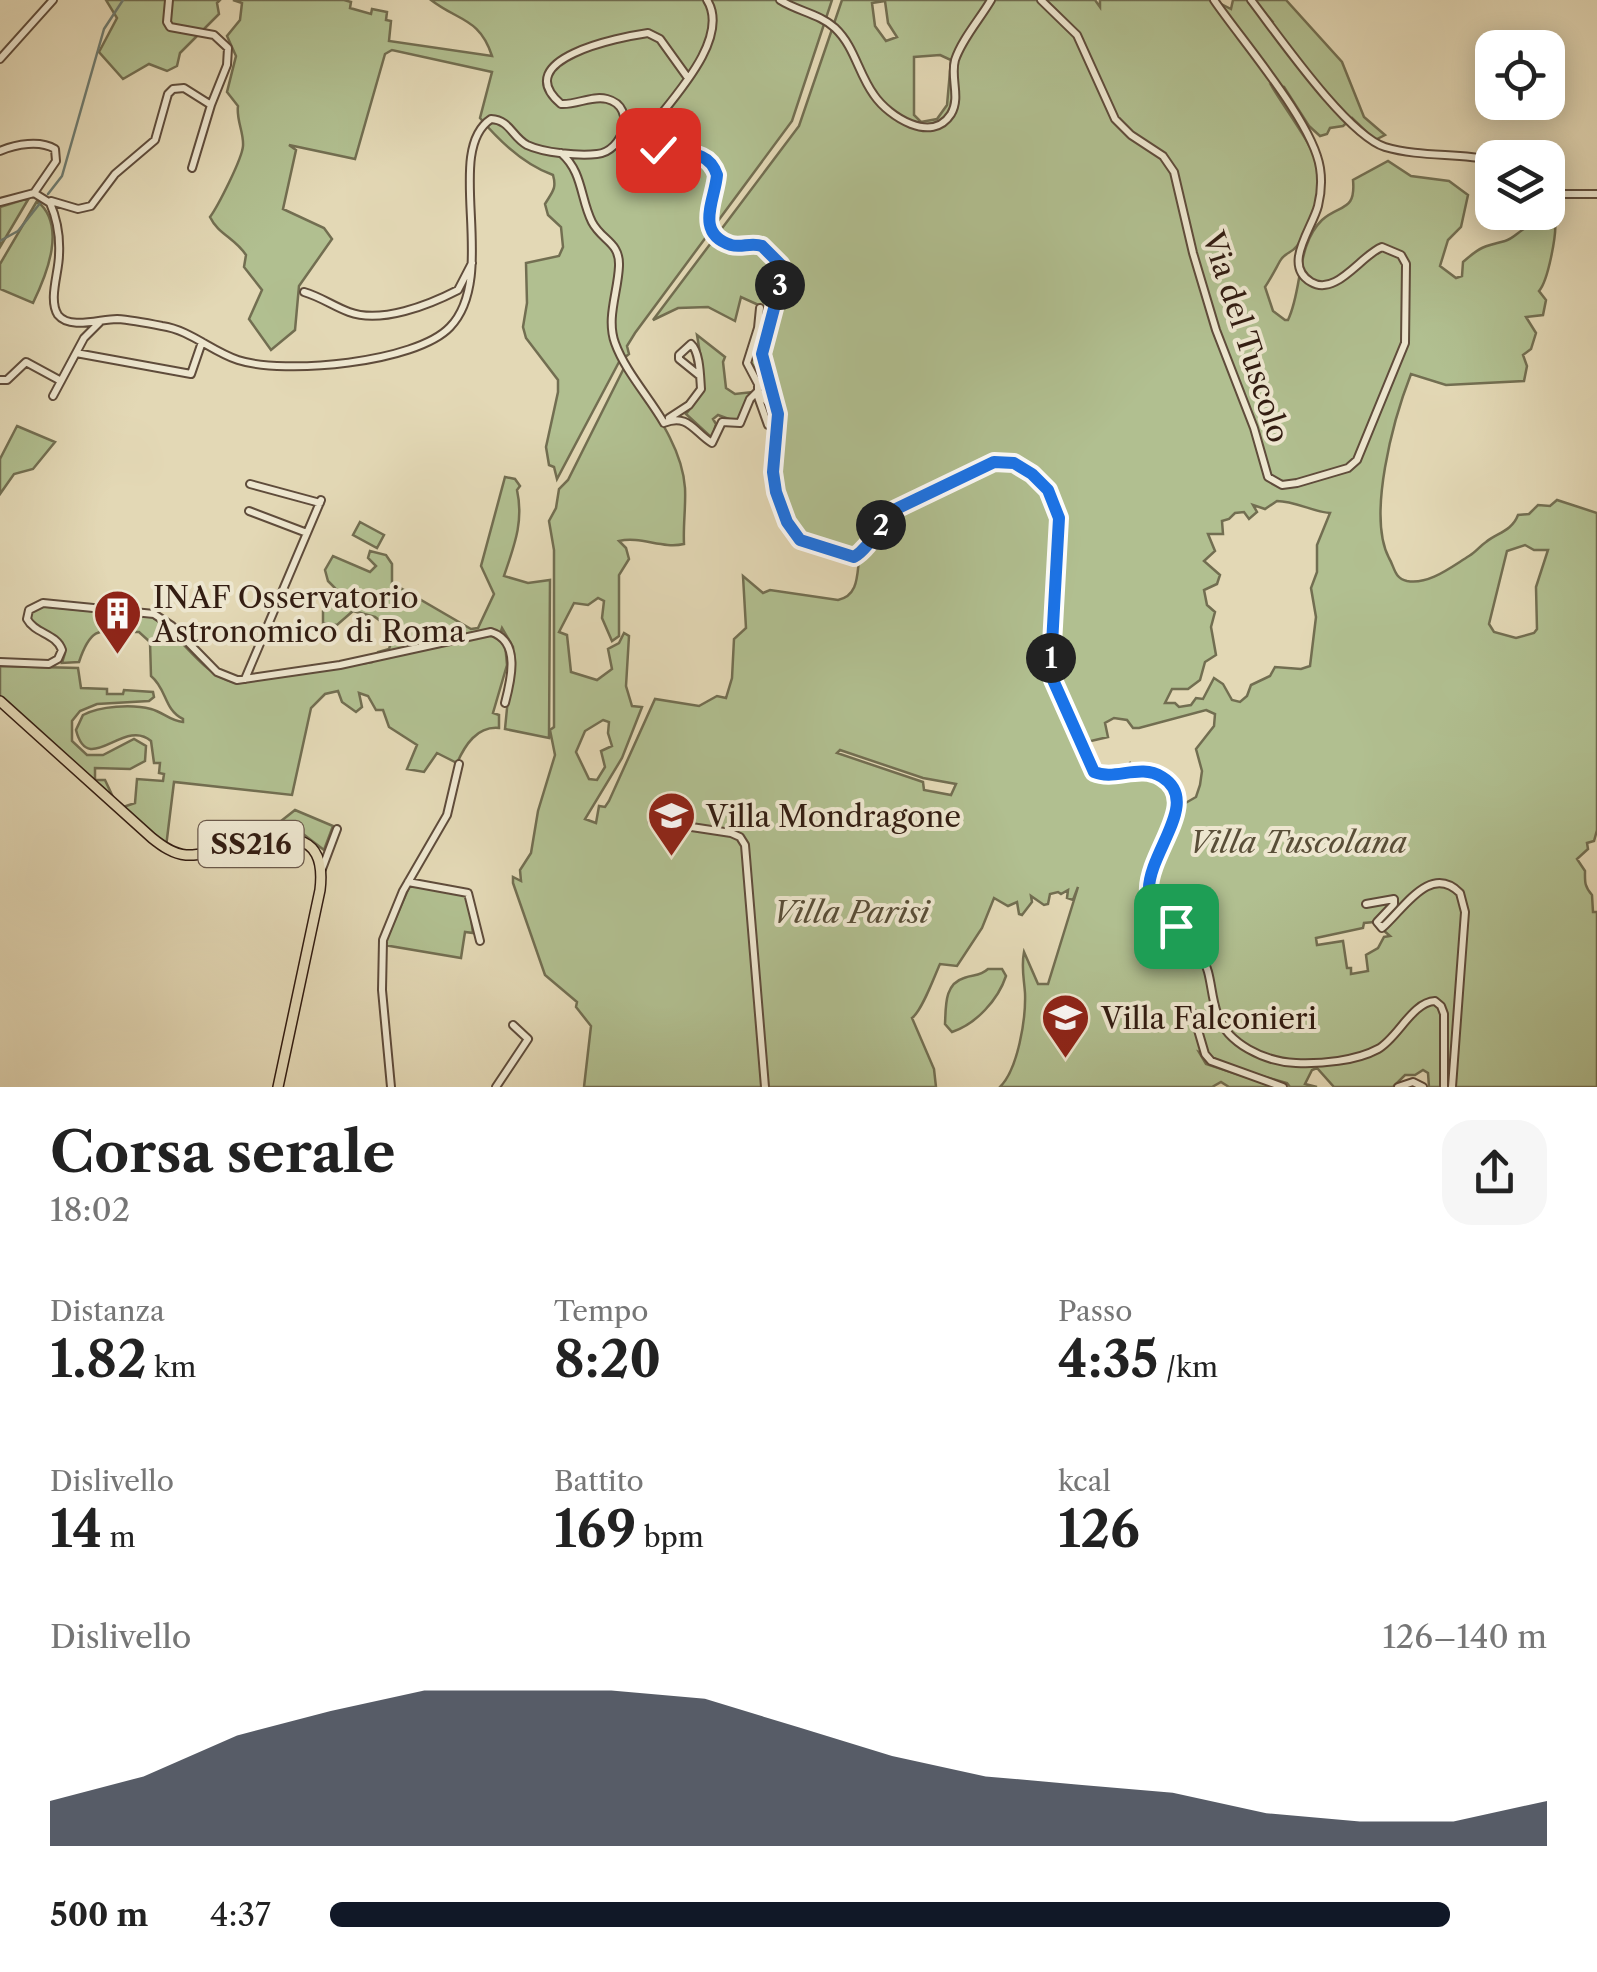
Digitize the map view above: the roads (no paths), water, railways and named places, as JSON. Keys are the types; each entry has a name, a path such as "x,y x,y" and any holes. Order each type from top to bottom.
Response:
{"main road":[{"name":"SS216","path":"0,701 169,850 200,854 288,837 314,851 321,870 303,980 278,1087"}],"street":[{"path":"0,59 53,0"},
{"path":"168,0 170,28 212,34 228,48 227,65 192,168"},
{"path":"708,0 714,28 688,78 651,128 650,141 660,152 686,152 709,160 717,175 707,215 714,234 732,245 762,246 781,265 781,282 762,354 778,414 773,472 787,522 800,540 850,557 865,550 894,510 984,465 1004,460 1014,463 1040,482 1052,497 1059,518 1053,680 1094,772 1104,777 1150,772 1162,776 1172,787 1179,808 1148,879 1149,895 1164,921 1191,940 1202,956 1222,1026 1246,1048 1269,1060 1296,1063 1354,1058 1379,1048 1423,1004 1434,1001 1442,1006 1444,1014 1448,1087"},
{"path":"780,0 833,26 852,46 879,102 925,128 939,126 954,108 956,58 992,0"},
{"name":"Via del Tuscolo","path":"1041,0 1078,36 1116,118 1131,135 1163,156 1174,172 1212,314 1234,384 1254,428 1266,473 1277,484 1290,485 1342,470 1358,460 1405,342 1406,264 1401,255 1382,247 1330,285 1312,284 1302,274 1298,260 1318,204 1319,164 1280,89 1214,0"},
{"path":"1252,0 1296,58 1369,138 1395,149 1475,158"},
{"path":"46,199 54,213 60,246 54,300 56,310 66,321 102,320 169,327 238,360 263,364 334,364 412,351 442,335 465,309 473,262 469,177 484,123 500,120 526,144 593,155 610,150 620,138 626,118 623,110 609,99 561,104 548,90 547,81 557,63 588,46 648,33 656,36 688,78"},
{"path":"677,62 688,67 700,58"},
{"path":"677,62 689,71 694,68"},
{"path":"34,192 78,209 91,206 111,178 156,138 168,94 173,89 184,88 210,106"},
{"path":"0,151 46,144 55,149 57,160 34,192 0,202"},
{"path":"559,151 575,167 594,225 616,247 619,266 612,309 614,340 664,422"},
{"path":"1565,194 1597,194"},
{"path":"304,292 354,314 393,314 458,290 473,262"},
{"path":"760,308 746,363 758,384 768,425"},
{"path":"53,396 88,333 102,320"},
{"path":"76,353 191,374 202,342"},
{"path":"664,422 698,394 700,376 692,344 678,358 700,376"},
{"path":"0,380 7,380 26,362 62,381"},
{"path":"757,392 778,414"},
{"path":"664,422 685,420 712,443 722,422 740,423 757,392"},
{"path":"246,679 320,502 250,484"},
{"path":"248,510 307,532"},
{"path":"0,662 49,664 58,659 62,650 58,642 34,628 27,619 31,609 45,603 156,615 217,672 232,679 340,665 492,632 504,637 511,649 505,703"},
{"path":"391,1087 381,950 388,924 408,882 446,815 459,764"},
{"path":"652,821 731,834 744,842 765,1087"},
{"path":"321,870 337,829"},
{"path":"408,882 468,893 480,941"},
{"path":"1366,904 1394,898 1394,904 1376,922 1380,928 1426,884 1445,883 1460,893 1464,912 1448,1087"},
{"path":"1193,1014 1205,1054 1211,1061 1283,1087"},
{"path":"496,1087 528,1039 512,1024"},
{"path":"1398,1087 1414,1082 1423,1087"}],"waterway":[{"path":"48,194 62,176 104,29 123,0"},
{"path":"0,241 18,231 41,202"}],"place":[{"name":"INAF Osservatorio Astronomico di Roma","path":"118,656"},
{"name":"Villa Mondragone","path":"671,858"},
{"name":"Villa Falconieri","path":"1066,1060"}],"park label":[{"name":"Villa Tuscolana","path":"1298,842"},
{"name":"Villa Parisi","path":"851,912"}]}
